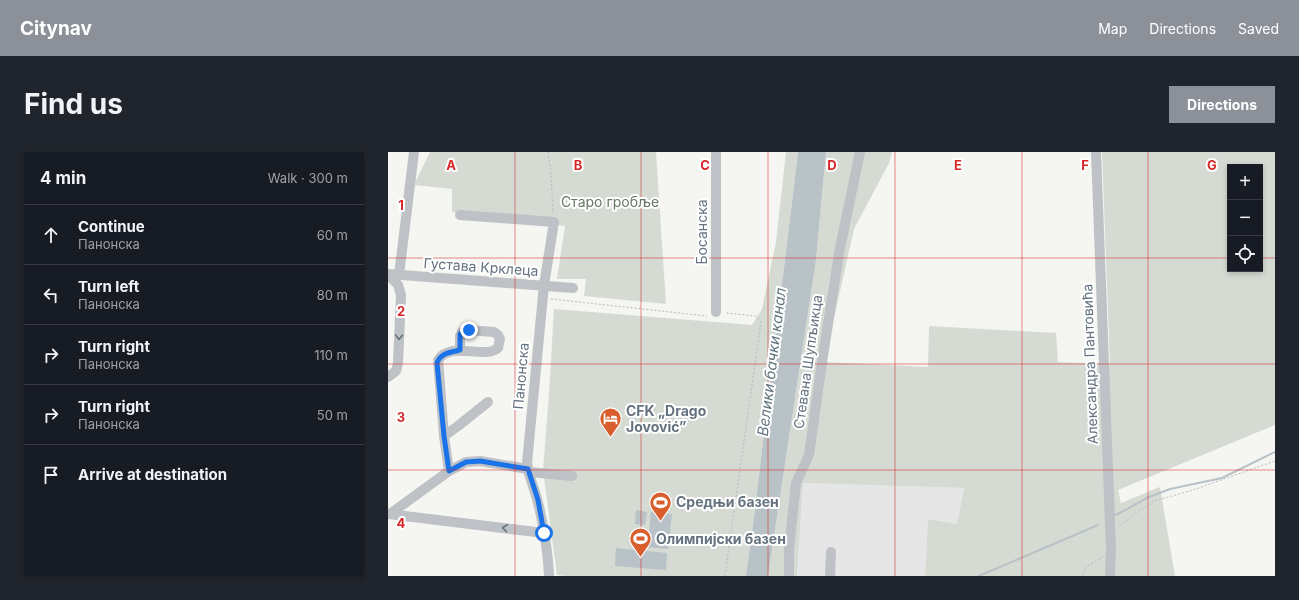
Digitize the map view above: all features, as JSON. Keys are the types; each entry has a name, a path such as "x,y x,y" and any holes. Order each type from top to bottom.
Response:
{"street":[{"path":"399,275 414,152"},
{"name":"Босанска","path":"716,152 716,312"},
{"name":"Стевана Шупљикца","path":"789,576 789,549 796,482 809,455 840,248 860,152"},
{"name":"Александра Пантовића","path":"1096,152 1111,537 1110,576"},
{"path":"460,215 554,222"},
{"name":"Панонска","path":"549,576 544,533 538,500 528,471 527,463 544,285 554,222"},
{"path":"388,274 398,285 401,295 398,363 394,373 388,377"},
{"name":"Густава Крклеца","path":"388,274 573,288"},
{"path":"449,471 437,363 446,353 460,350"},
{"path":"444,436 488,402"},
{"path":"389,514 449,471 466,462 480,461 528,471 572,476"},
{"path":"389,514 544,533"},
{"path":"830,576 831,552"}],"path":[{"path":"548,152 552,172 554,222"},
{"path":"543,297 708,316 716,312 756,316 761,322 725,576"},
{"path":"1111,537 1122,522 1154,501 1190,491 1275,461"},
{"path":"1082,576 1086,566 1111,554"}],"shaded area":[{"path":"798,152 826,152 816,260 768,576 746,576 754,517"},
{"path":"803,483 964,488 957,524 928,519 925,576 797,576"},
{"path":"636,510 647,512 645,525 635,524"},
{"name":"Средњи базен","path":"651,512 672,514 668,549 645,547 632,540 633,530 649,532"},
{"name":"Олимпијски базен","path":"616,548 667,553 666,570 615,566"}],"green space":[{"name":"Старо гробље","path":"430,152 656,152 666,304 584,296 586,279 557,279 565,226 452,212 452,189 414,185"},
{"path":"786,152 798,152 746,576 557,575 543,470 554,309 752,325 762,309 776,242"},
{"path":"826,152 892,152 889,163 854,229 824,362 928,367 929,326 1056,333 1058,362 1110,364 1102,152 1275,152 1275,425 1118,490 1121,503 1160,487 1175,576 925,576 928,519 957,524 964,488 803,483 797,576 768,576 816,260"}],"waterway":[{"path":"1116,515 1149,497 1170,489 1222,478 1275,452"},
{"path":"979,576 1098,525"}],"place":[{"name":"CFK „Drago Jovović”","path":"610,438"},
{"name":"Средњи базен","path":"661,522"},
{"name":"Олимпијски базен","path":"641,558"}],"route":[{"path":"469,330 466,330 460,334 460,350 446,353 438,360 437,363 449,471 466,462 473,461 528,469 538,500 544,533"}],"water label":[{"name":"Велики бачки канал","path":"772,362"}]}
